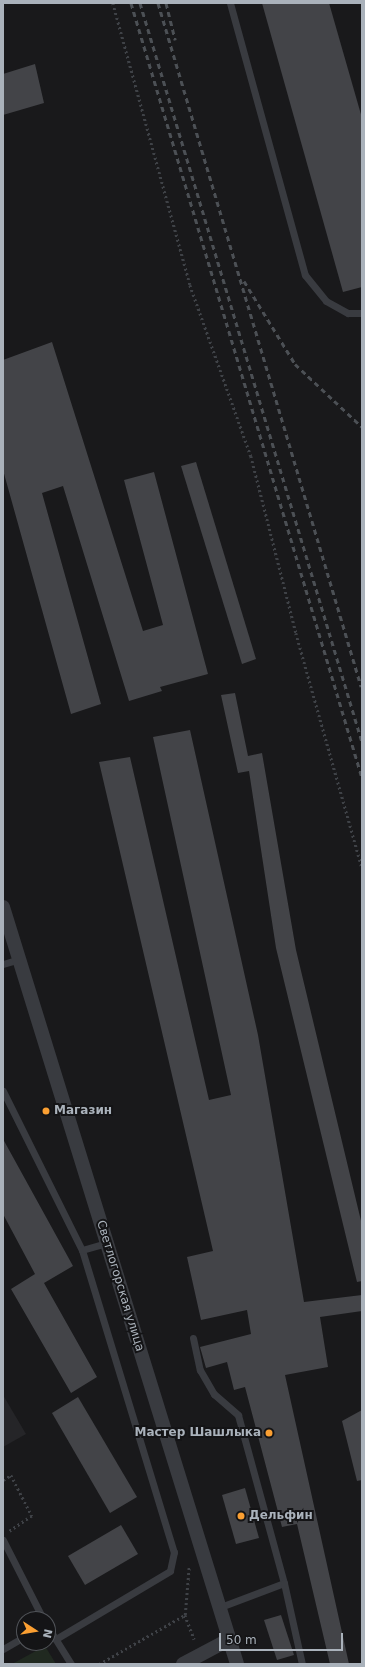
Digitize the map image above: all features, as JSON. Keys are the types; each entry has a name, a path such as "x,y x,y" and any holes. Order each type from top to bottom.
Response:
{"street":[{"name":"Светлогорская улица","path":"3,907 237,1664"},
{"path":"183,1664 230,1639"}],"lane":[{"path":"230,3 305,275 326,301 348,313 362,313"},
{"path":"3,964 19,959"},
{"path":"3,1091 82,1250 174,1552 170,1571 56,1639 71,1664"},
{"path":"82,1250 106,1243"},
{"path":"193,1338 200,1370 214,1394 238,1415 284,1583 302,1664"},
{"path":"3,1540 39,1611"},
{"path":"220,1607 284,1583"},
{"path":"3,1649 16,1642"}],"path":[{"path":"113,3 190,285 251,456 296,633 362,868"},
{"path":"3,1480 11,1475 32,1516 3,1536"},
{"path":"189,1566 185,1615 194,1640"},
{"path":"99,1664 185,1615"}],"shaded area":[{"path":"3,1395 26,1434 3,1447"},
{"path":"36,1651 48,1651 56,1664 12,1664"}],"building":[{"path":"262,3 329,3 362,118 362,287 343,292"},
{"path":"35,64 44,103 3,115 3,74"},
{"path":"52,342 143,631 163,625 124,480 154,472 208,674 160,687 162,691 129,701 63,486 42,493 101,704 71,714 3,470 3,360"},
{"path":"196,462 256,659 242,664 181,466"},
{"path":"235,693 248,756 262,753 296,950 362,1225 362,1281 357,1282 276,948 249,771 238,773 221,695"},
{"path":"190,730 258,1035 304,1302 362,1295 362,1311 320,1317 328,1367 285,1375 349,1664 330,1664 297,1524 282,1527 245,1387 234,1390 227,1362 206,1368 200,1347 251,1334 247,1310 201,1320 187,1257 213,1251 99,762 130,757 209,1100 231,1095 153,737"},
{"path":"3,1139 73,1266 44,1283 97,1377 71,1393 11,1289 35,1274 3,1214"},
{"path":"78,1397 137,1497 110,1513 52,1413"},
{"path":"362,1410 362,1480 357,1481 342,1421"},
{"name":"Дельфин","path":"245,1488 259,1538 236,1544 222,1495"},
{"path":"121,1525 138,1554 85,1585 68,1556"},
{"path":"281,1615 294,1655 277,1660 264,1620"}],"railway":[{"path":"131,3 362,778"},
{"path":"140,3 362,742"},
{"path":"158,3 361,686"},
{"path":"166,3 175,40"},
{"path":"244,281 295,364 362,427"}],"place":[{"name":"Магазин","path":"46,1111"},
{"name":"Мастер Шашлыка","path":"269,1433"},
{"name":"Дельфин","path":"241,1516"}]}
